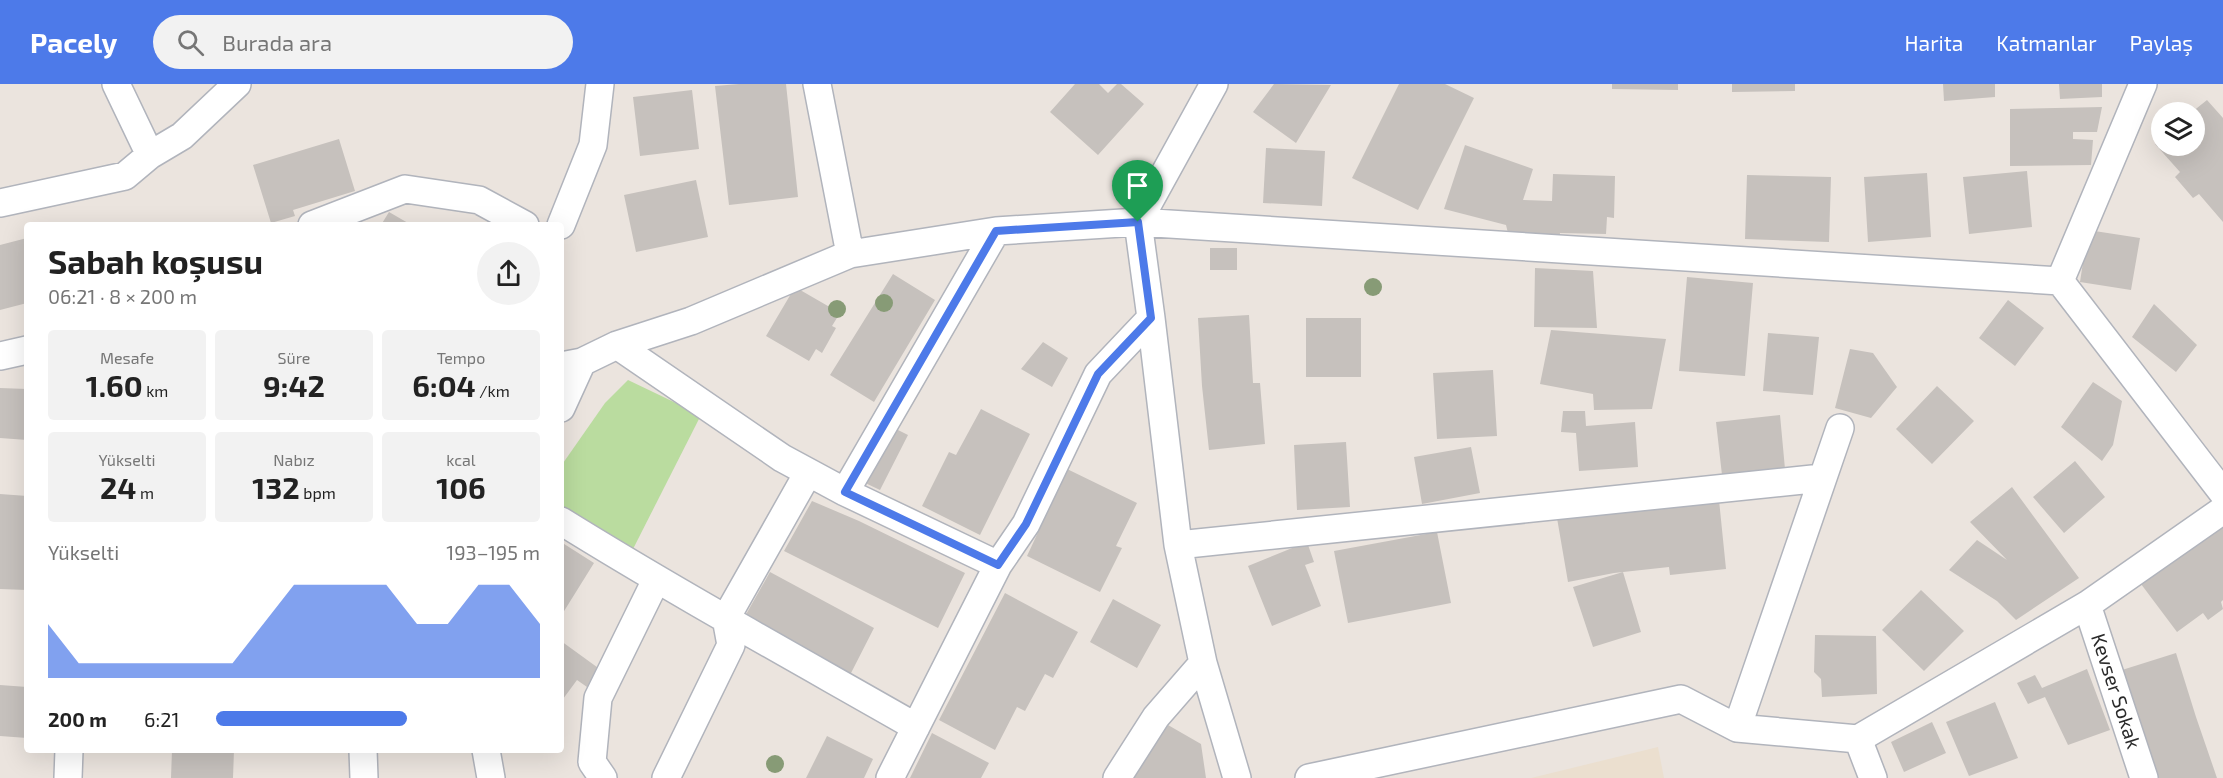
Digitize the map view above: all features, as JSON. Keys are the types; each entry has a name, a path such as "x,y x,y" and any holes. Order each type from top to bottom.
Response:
{"street":[{"path":"116,84 150,155"},
{"path":"0,203 125,176 150,155 182,136 237,84"},
{"path":"562,222 593,146 600,84"},
{"path":"817,84 850,254"},
{"path":"1214,84 1138,222 1178,545 1203,663 1237,778"},
{"path":"2060,281 2143,84"},
{"path":"320,222 405,189 479,200 519,222"},
{"path":"564,395 571,364 617,345 691,321 850,254 996,231 1138,222 2060,281 2223,493"},
{"path":"845,492 996,231"},
{"path":"890,778 998,565 1026,524 1098,374 1151,318"},
{"path":"617,345 782,458 845,492 998,565"},
{"path":"0,356 24,351"},
{"path":"1737,728 1840,428"},
{"path":"666,778 731,645 726,618 808,473"},
{"path":"1178,545 1822,478"},
{"path":"1309,778 1681,699 1737,728 1858,739 2087,605 2223,510"},
{"path":"564,523 656,580 916,727"},
{"path":"603,778 592,762 598,698 656,580"},
{"name":"Kevser Sokak","path":"2087,605 2144,778"},
{"path":"1117,778 1156,717 1203,663"},
{"path":"1858,739 1873,778"},
{"path":"68,778 69,753"},
{"path":"363,753 364,778"},
{"path":"487,753 491,778"}],"shaded area":[{"path":"1658,747 1664,778 1531,778"}],"green space":[{"path":"628,380 701,415 632,551 564,512 564,462 605,403"}],"building":[{"path":"786,84 798,197 729,205 715,86"},
{"path":"1075,84 1099,84 1108,93 1117,84 1121,84 1144,104 1098,155 1050,112"},
{"path":"1274,84 1331,85 1296,143 1253,112"},
{"path":"1399,84 1445,84 1474,98 1418,210 1352,178"},
{"path":"1612,84 1678,84 1678,90 1612,89"},
{"path":"1732,84 1795,84 1795,91 1732,92"},
{"path":"1943,84 1995,84 1995,97 1944,101"},
{"path":"2059,84 2102,84 2102,97 2060,99"},
{"path":"692,90 699,149 640,156 633,97"},
{"path":"2207,100 2223,118 2223,222 2199,194 2193,198 2175,177 2180,172 2166,156 2205,156 2204,102"},
{"path":"2102,107 2097,132 2073,132 2073,139 2093,140 2091,165 2010,166 2010,109"},
{"path":"339,139 355,191 293,210 295,216 271,222 253,165"},
{"path":"1465,145 1533,169 1523,200 1552,201 1553,174 1615,176 1614,218 1607,217 1606,234 1560,233 1559,242 1509,237 1506,225 1444,209"},
{"path":"1266,148 1325,151 1322,206 1263,203"},
{"path":"2027,171 2032,227 1969,234 1963,177"},
{"path":"1927,173 1931,237 1868,242 1864,177"},
{"path":"1747,175 1831,177 1829,242 1745,239"},
{"path":"696,180 708,237 636,252 624,195"},
{"path":"389,212 406,222 383,222"},
{"path":"2088,230 2140,238 2131,290 2080,282"},
{"path":"24,239 24,304 0,310 0,245"},
{"path":"1210,248 1237,248 1237,270 1210,270"},
{"path":"1535,268 1593,271 1597,328 1534,327"},
{"path":"893,274 935,300 874,402 830,375"},
{"path":"1687,277 1753,283 1745,376 1679,371"},
{"path":"795,287 840,313 832,326 836,328 822,353 816,349 809,361 766,336"},
{"path":"2008,300 2044,328 2015,366 1979,338"},
{"path":"2154,304 2197,345 2176,372 2132,337"},
{"path":"1249,315 1253,383 1260,383 1265,444 1209,450 1198,318"},
{"path":"1306,318 1361,318 1361,377 1306,377"},
{"path":"1551,330 1666,339 1652,409 1594,410 1593,394 1540,384"},
{"path":"1768,333 1819,337 1813,395 1763,391"},
{"path":"1043,342 1068,358 1052,387 1021,369"},
{"path":"1850,349 1873,353 1897,387 1871,418 1835,408"},
{"path":"1493,370 1497,436 1437,439 1433,373"},
{"path":"2093,382 2122,401 2113,445 2102,461 2061,427"},
{"path":"1937,386 1974,421 1932,464 1896,429"},
{"path":"0,388 24,389 24,440 0,438"},
{"path":"981,409 1030,434 980,535 922,506 949,452 956,455"},
{"path":"1563,411 1585,411 1586,426 1635,422 1638,467 1579,471 1576,433 1561,432"},
{"path":"1780,415 1785,469 1722,475 1716,422"},
{"path":"890,426 908,435 880,490 861,481"},
{"path":"1346,442 1350,507 1297,510 1294,445"},
{"path":"1471,447 1480,493 1422,504 1414,457"},
{"path":"2075,461 2105,497 2064,533 2033,497"},
{"path":"1065,468 1137,503 1116,546 1122,548 1100,592 1027,556 1047,513 1043,511"},
{"path":"2012,487 2079,578 2016,620 1997,601 1949,570 1977,540 2007,560 1970,522"},
{"path":"0,494 24,496 24,590 0,589"},
{"path":"1719,500 1726,569 1670,575 1669,567 1614,573 1568,582 1557,518"},
{"path":"812,501 859,521 965,573 938,628 784,551"},
{"path":"2223,527 2223,600 2221,602 2223,609 2208,620 2203,613 2177,632 2141,584 2183,552"},
{"path":"1437,532 1451,603 1348,623 1334,551"},
{"path":"1307,542 1314,562 1305,565 1321,606 1272,626 1248,566"},
{"path":"564,544 594,563 564,611"},
{"path":"770,572 874,628 850,675 744,618"},
{"path":"1623,572 1641,632 1593,647 1573,587"},
{"path":"1921,590 1964,631 1924,671 1882,630"},
{"path":"1005,593 1078,632 1053,678 1045,674 1025,711 1017,707 995,750 939,720"},
{"path":"1113,599 1161,625 1137,668 1090,642"},
{"path":"1815,635 1876,636 1877,694 1822,697 1821,679 1814,672"},
{"path":"564,643 601,670 587,687 577,680 564,698"},
{"path":"2176,653 2217,778 2158,778 2122,670"},
{"path":"2087,669 2110,730 2068,745 2045,697 2028,704 2017,683 2035,675 2042,688"},
{"path":"0,685 24,687 24,738 0,736"},
{"path":"1995,702 2018,758 1969,776 1946,722"},
{"path":"1932,722 1946,753 1904,772 1891,742"},
{"path":"1168,725 1201,744 1206,778 1130,778"},
{"path":"932,733 989,763 981,778 910,778"},
{"path":"827,736 873,759 864,778 806,778"},
{"path":"172,753 234,753 233,778 171,778"}],"route":[{"path":"1138,222 1151,318 1098,374 1026,524 998,565 845,492 996,231 1138,222"}]}
